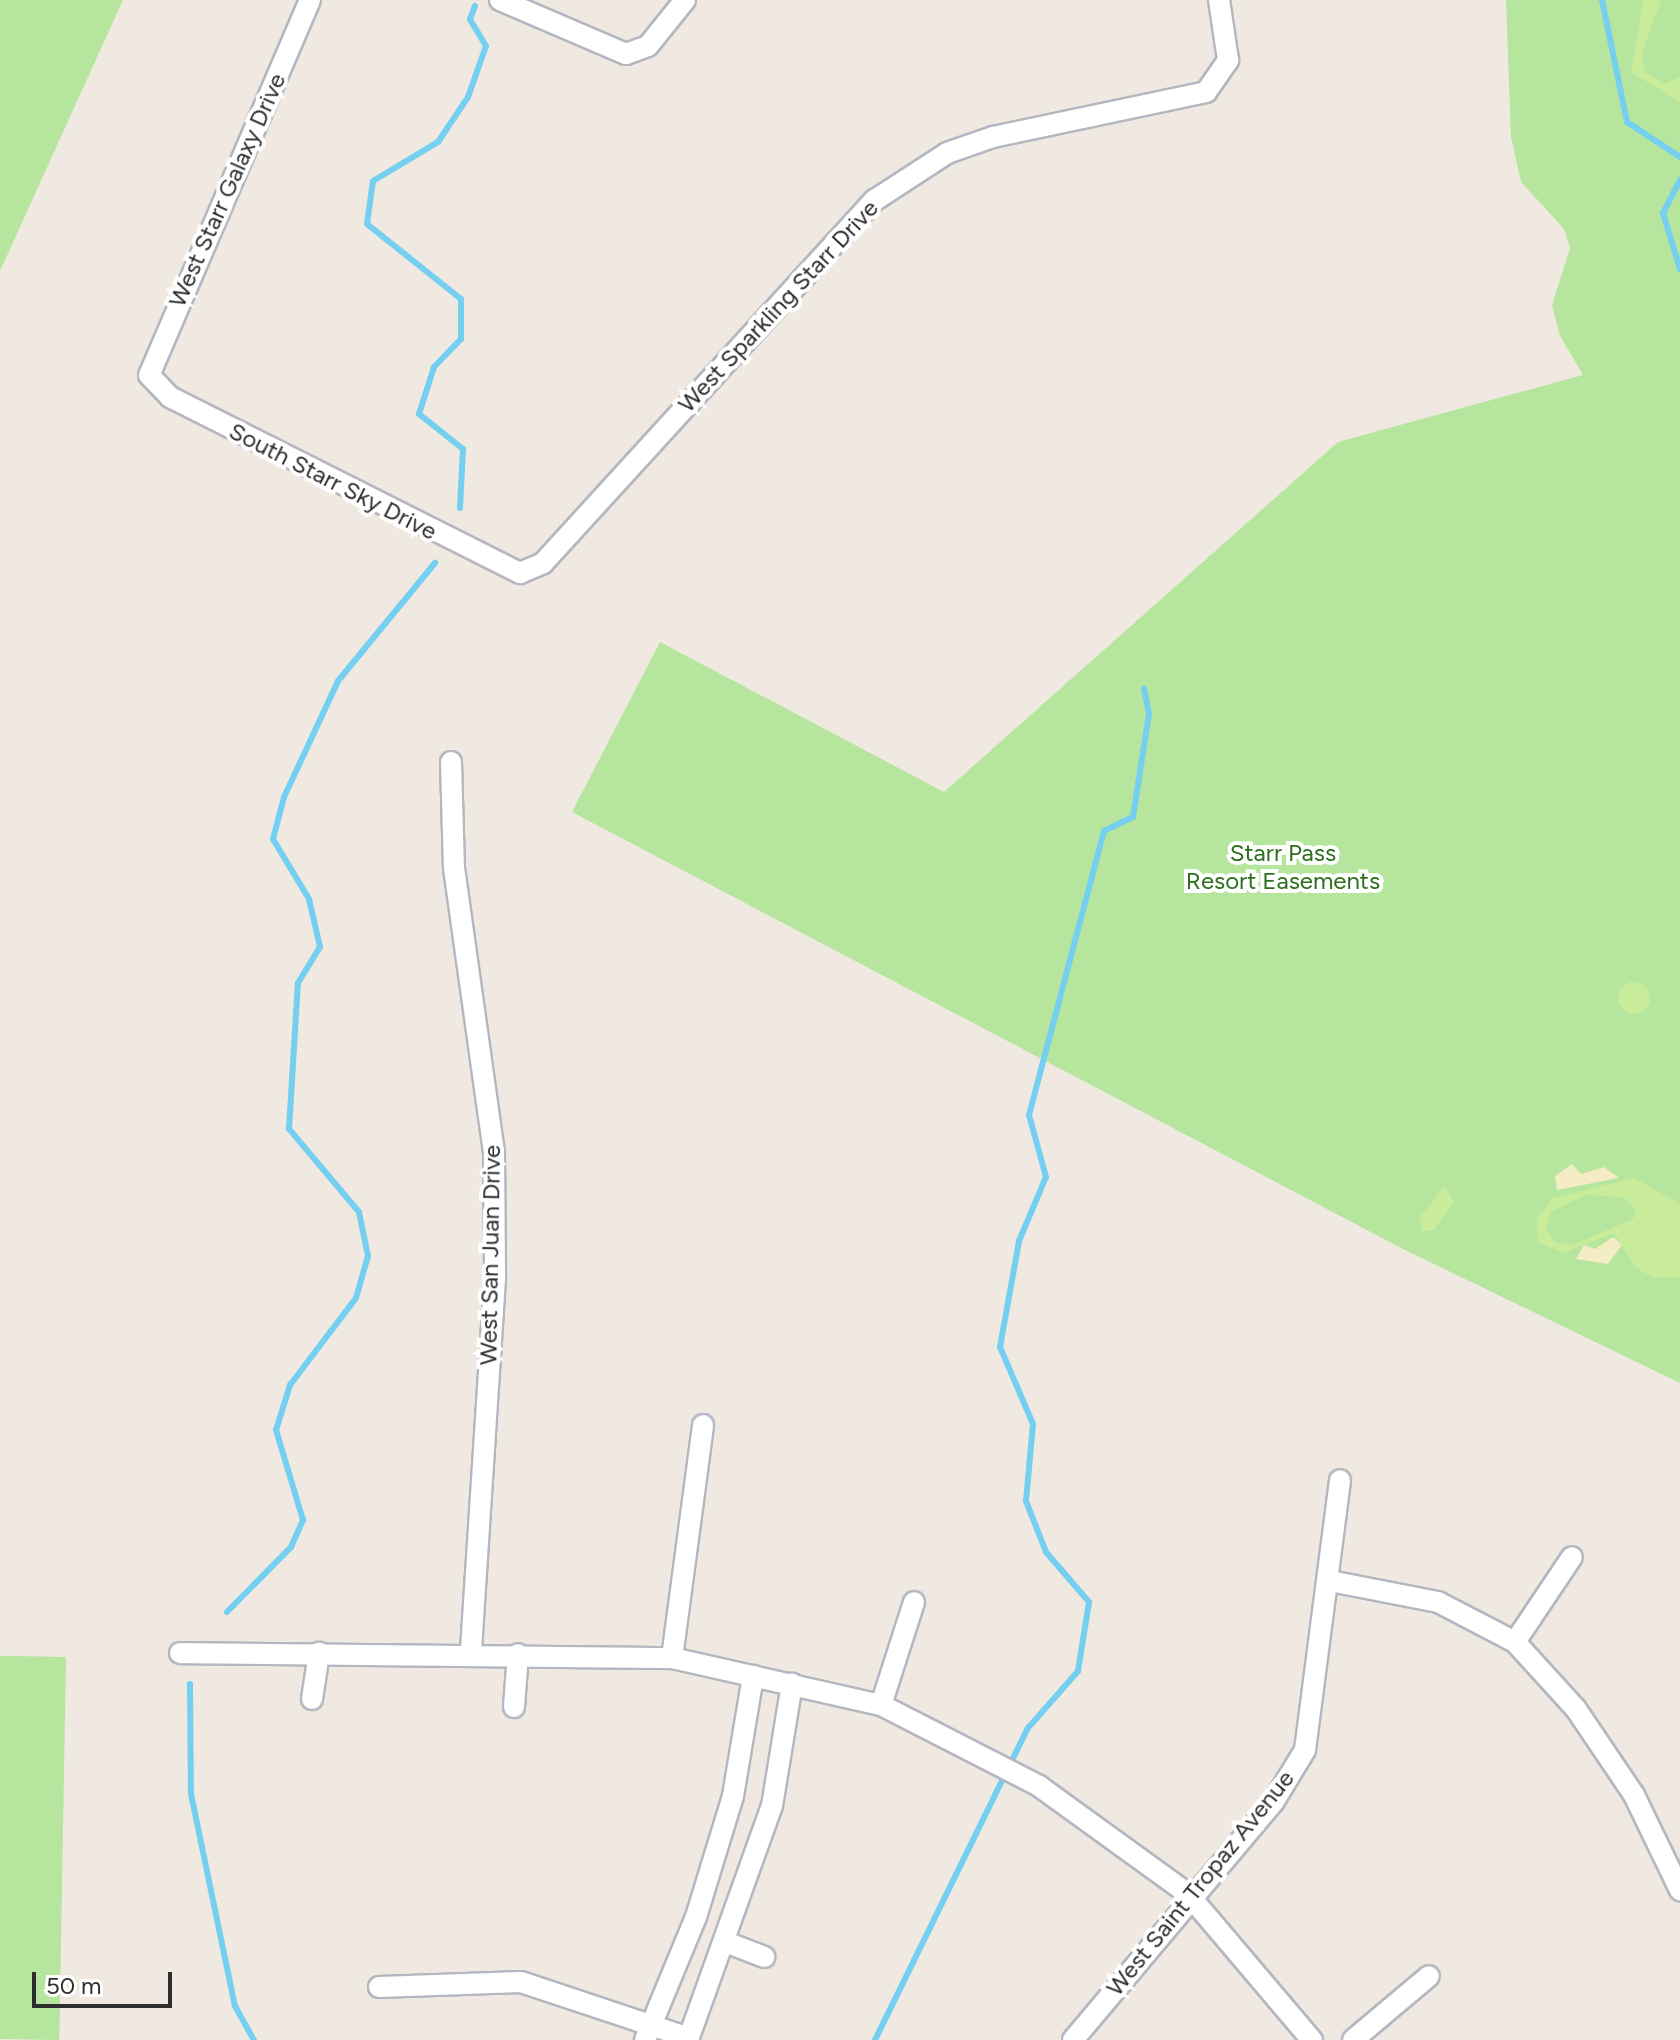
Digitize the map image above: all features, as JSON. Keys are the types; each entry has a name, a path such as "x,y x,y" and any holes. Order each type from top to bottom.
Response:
{"street":[{"name":"West Starr Galaxy Drive","path":"151,381 155,356 310,0"},
{"path":"500,0 633,53 648,46 685,0"},
{"name":"West Sparkling Starr Drive","path":"520,573 543,563 844,229 910,175 993,137 1198,96 1222,77 1229,54 1219,0"},
{"name":"South Starr Sky Drive","path":"151,381 520,573"},
{"name":"West San Juan Drive","path":"451,762 454,868 494,1153 495,1279 471,1653"},
{"path":"672,1658 703,1425"},
{"name":"West Saint Tropaz Avenue","path":"1073,2040 1188,1894 1274,1801 1305,1750 1330,1581 1340,1480"},
{"path":"1515,1642 1572,1557"},
{"path":"1330,1581 1438,1602 1515,1642 1576,1709 1634,1795 1680,1890"},
{"path":"881,1705 914,1602"},
{"path":"180,1653 471,1653 672,1658 881,1705 1039,1786 1188,1894 1312,2040"},
{"path":"312,1699 319,1653"},
{"path":"514,1707 518,1654"},
{"path":"648,2032 696,1917 733,1796 753,1676"},
{"path":"379,1987 521,1982 648,2032 688,2039 728,1943 772,1806 792,1684"},
{"path":"728,1943 764,1957"},
{"path":"1353,2040 1429,1976"}],"green space":[{"path":"0,0 123,0 0,271"},
{"name":"Starr Pass Resort Easements","path":"1506,0 1680,0 1680,1383 1403,1249 572,812 660,642 944,792 1338,442 1583,375 1560,336 1552,305 1570,248 1564,229 1521,182 1511,137"},
{"path":"1643,0 1661,0 1642,54 1645,72 1665,84 1680,76 1680,102 1631,72"},
{"path":"1634,982 1645,987 1650,998 1645,1009 1634,1014 1623,1009 1618,998 1623,987"},
{"path":"1634,1178 1680,1204 1680,1278 1654,1278 1635,1267 1614,1233 1564,1253 1538,1243 1537,1218 1553,1198","holes":["1586,1195 1622,1197 1636,1209 1633,1219 1572,1245 1555,1242 1546,1227 1551,1212"]},
{"path":"1445,1186 1454,1202 1434,1230 1422,1231 1420,1217"},
{"path":"0,1656 66,1657 59,2040 0,2039"}],"sand":[{"path":"1572,1164 1581,1174 1604,1167 1619,1178 1557,1190 1555,1176"},
{"path":"1613,1237 1622,1245 1608,1264 1576,1259 1584,1245 1595,1249"}],"waterway":[{"path":"1602,0 1627,122 1680,157"},
{"path":"460,508 463,449 419,414 434,367 461,339 461,299 367,224 373,181 438,142 468,97 486,46 470,19 475,6"},
{"path":"1680,180 1663,213 1680,269"},
{"path":"227,1612 291,1547 303,1520 276,1430 290,1385 356,1298 368,1256 359,1212 289,1129 298,983 320,947 309,899 273,839 284,797 338,681 435,563"},
{"path":"875,2040 1028,1728 1078,1671 1089,1602 1046,1552 1026,1501 1033,1424 1000,1347 1019,1241 1046,1177 1029,1115 1104,831 1133,817 1149,714 1144,688"},
{"path":"190,1684 191,1794 235,2006 254,2040"}]}
